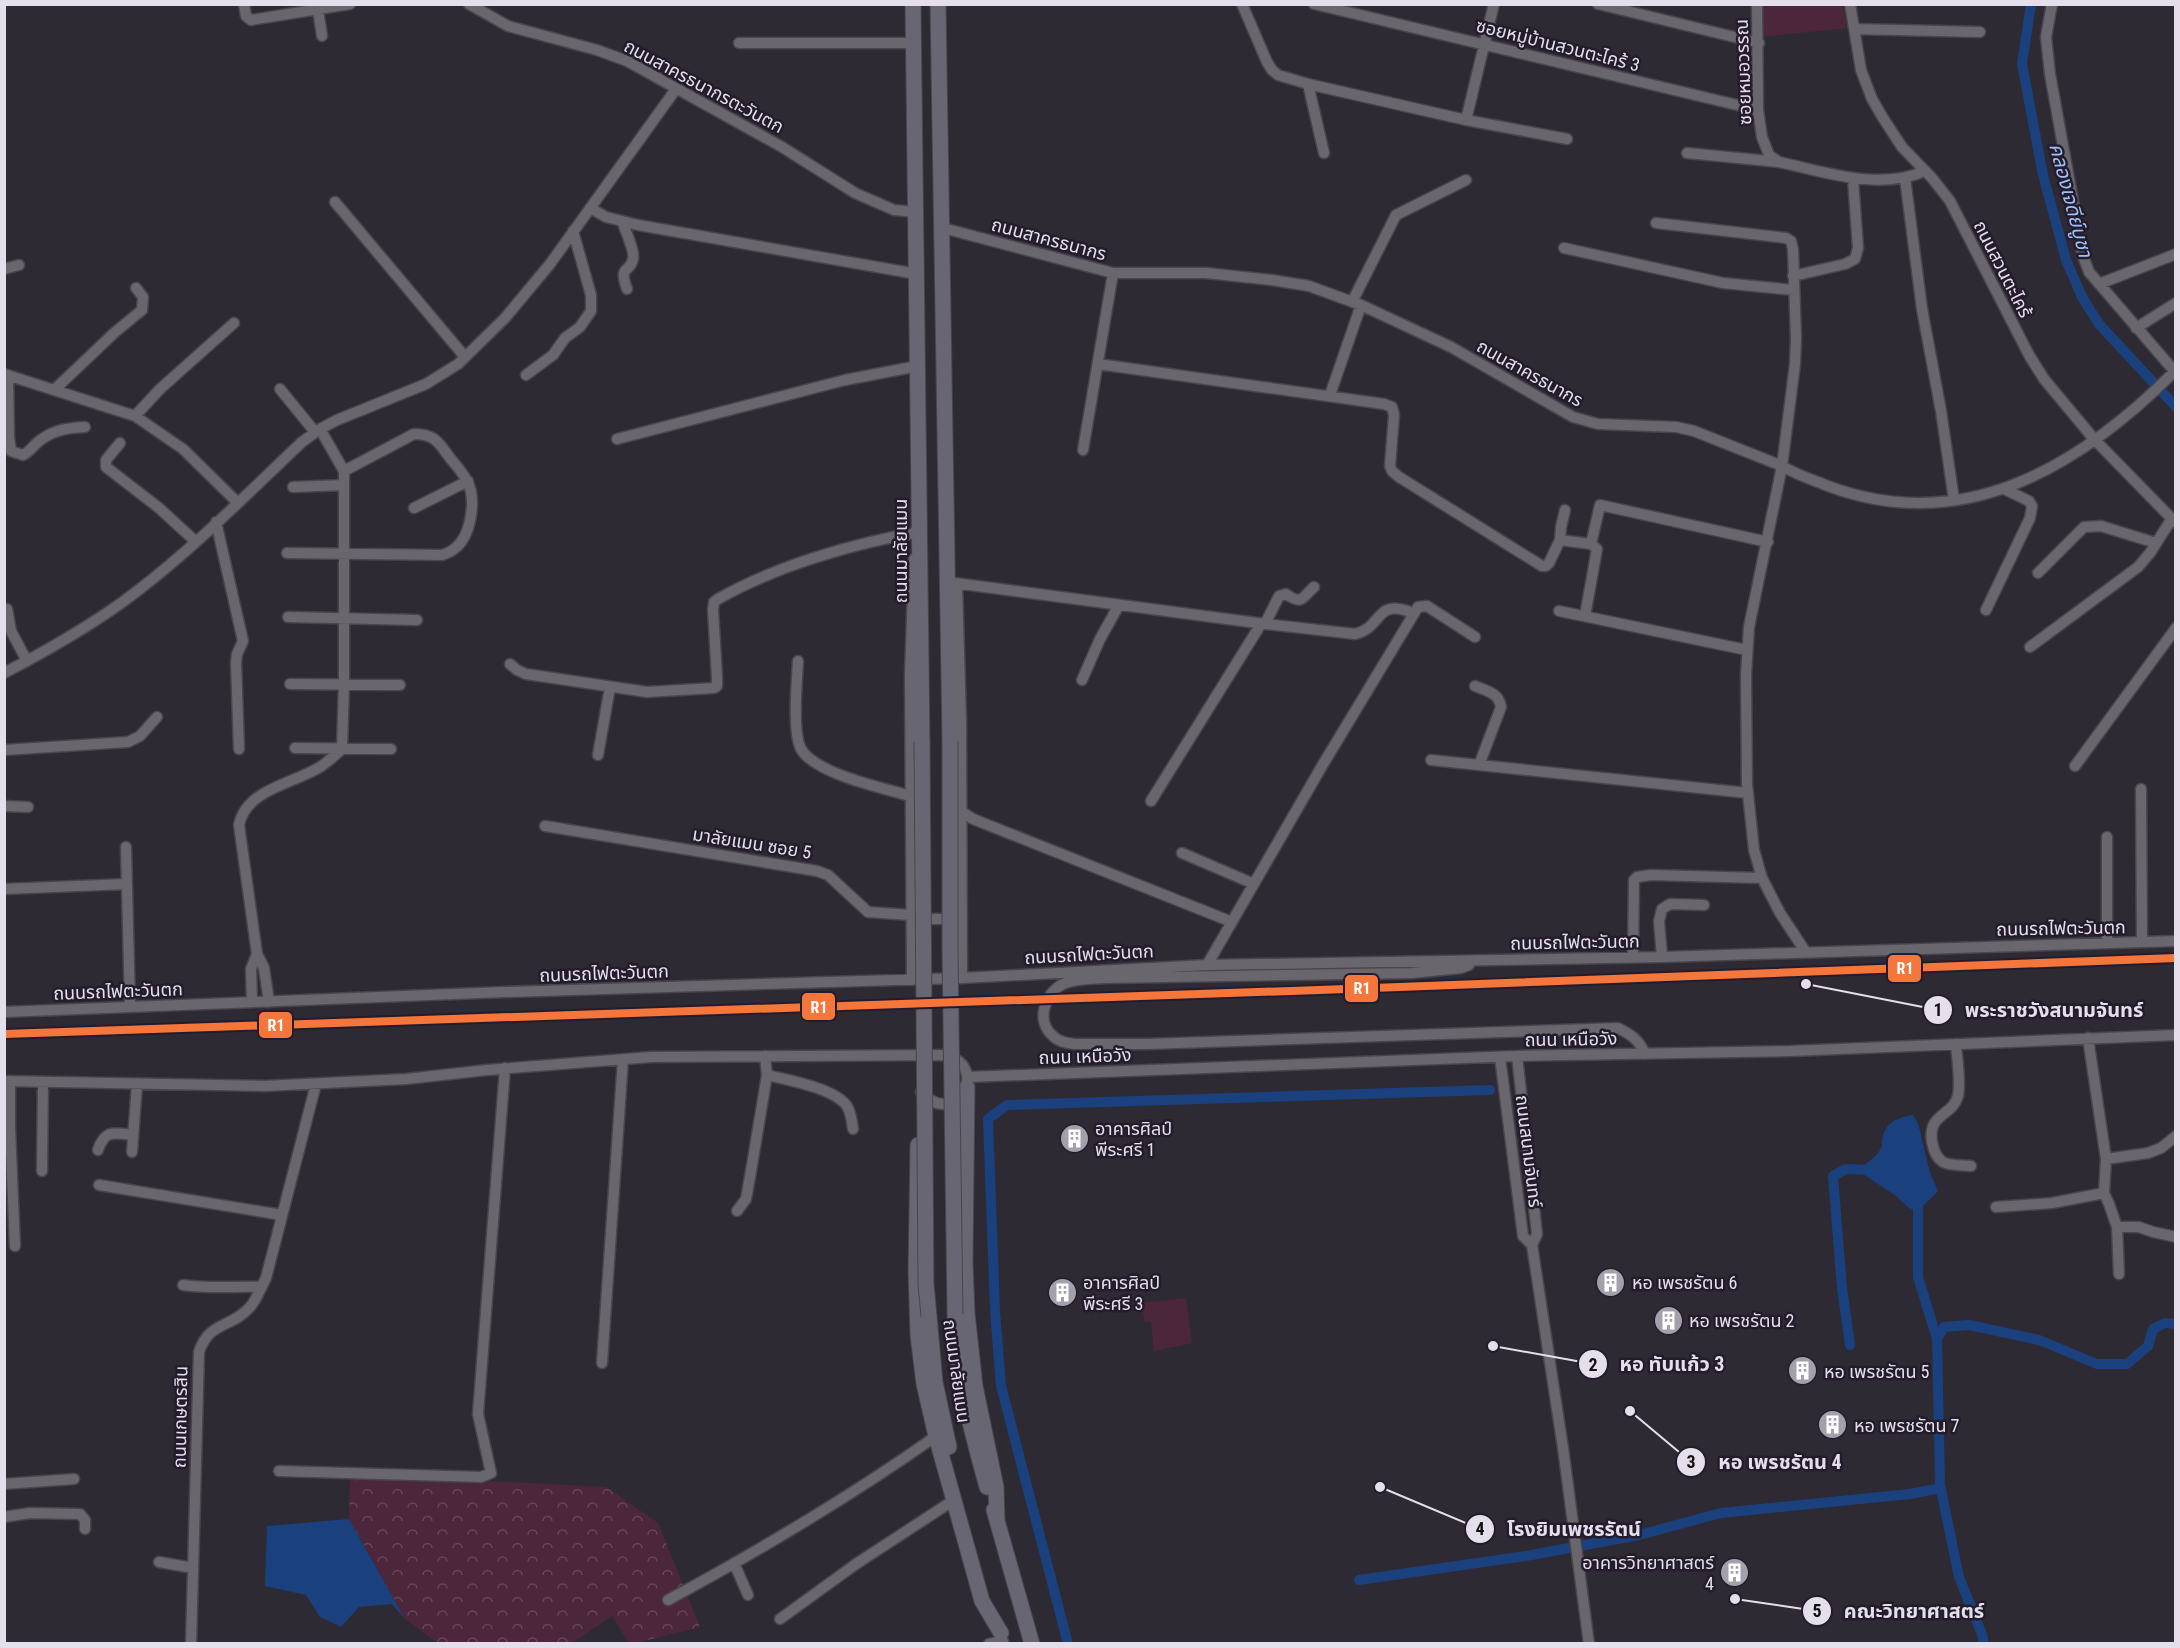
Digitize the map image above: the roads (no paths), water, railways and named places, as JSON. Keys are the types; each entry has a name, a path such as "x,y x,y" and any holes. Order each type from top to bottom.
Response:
{"highway":[{"name":"ถนนมาลัยแมน","path":"913,4 926,1284 935,1382 945,1430 999,1640"},
{"name":"ถนนมาลัยแมน","path":"938,4 952,583 950,950 956,1339 969,1420 1032,1644"},
{"path":"919,1055 916,1271 918,1335 924,1384 936,1436 982,1601 999,1640"},
{"path":"967,1082 965,1262 968,1325 975,1386 996,1487 997,1520"}],"street":[{"path":"244,4 246,16 251,20 350,4"},
{"name":"ถนนสาครธนากรตะวันตก","path":"469,4 507,26 610,54 627,61 782,147 855,193 894,210 916,212"},
{"path":"1242,4 1272,70 1278,75 1466,120 1567,139"},
{"name":"ซอยหมู่บ้านสวนตะไคร้ 3","path":"1314,4 1350,8 1485,44 1758,110"},
{"path":"1466,120 1494,4"},
{"path":"1598,4 1759,43"},
{"name":"ซอยหมอวรรณ","path":"1757,4 1758,110 1764,146 1769,155 1779,162"},
{"name":"ถนนสวนตะไคร้","path":"1850,4 1861,70 1872,99 1902,147 1950,201 2034,363 2044,379 2094,439 2173,522"},
{"path":"2052,4 2046,37 2050,74 2083,256 2089,272 2172,375"},
{"path":"318,10 322,36"},
{"path":"1854,29 1980,32"},
{"path":"739,43 914,43"},
{"path":"1308,84 1324,153"},
{"path":"4,673 115,607 157,575 318,431 337,420 426,384 443,375 465,357 505,318 550,264 676,88"},
{"path":"1687,153 1779,162 1853,178 1905,177 1925,171"},
{"path":"1905,177 1922,309 1941,411 1954,500"},
{"path":"1792,276 1845,264 1855,259 1858,248 1853,178"},
{"path":"1330,395 1356,304 1396,215 1466,180"},
{"path":"335,202 465,357"},
{"path":"590,208 606,217 622,221 916,274"},
{"path":"622,221 633,255 631,263 622,276 627,288"},
{"path":"1656,223 1786,238 1791,241 1793,249 1795,364 1782,466 1749,627 1747,650 1748,793 1755,850 1762,878 1780,913 1805,951"},
{"name":"ถนนสาครธนากร","path":"943,228 1113,273 1206,273 1309,286 1356,304 1451,347 1573,417 1598,424 1676,427 1694,431 1845,492 1874,500 1908,503 1954,500 2004,489 2035,477 2059,464 2094,439 2139,405 2172,375"},
{"path":"526,375 553,355 565,338 580,327 591,311 591,295 573,231"},
{"path":"1564,248 1723,283 1794,290"},
{"path":"2099,284 2175,254"},
{"path":"4,269 19,265"},
{"path":"1083,450 1113,273"},
{"path":"54,390 114,333 142,310 142,297 136,288"},
{"path":"2136,328 2175,303"},
{"path":"135,416 160,389 234,323"},
{"path":"1098,364 1330,395 1392,407 1394,415 1390,466 1392,471 1542,566 1549,563 1560,540 1565,510"},
{"path":"617,439 845,380 918,366"},
{"path":"85,427 53,433 23,454 11,451 6,374 135,416 183,449 237,502"},
{"path":"269,1002 264,968 257,954 239,825 241,814 248,804 260,796 320,767 342,749 344,684 344,471 318,431 280,389"},
{"path":"287,553 442,555 455,549 462,538 472,513 472,497 468,481 437,441 427,434 414,434 344,471"},
{"path":"120,443 106,460 106,467 174,521 195,541"},
{"path":"414,508 468,481"},
{"path":"292,487 344,484"},
{"path":"1986,610 2030,518 2032,506 2028,501 2004,489"},
{"path":"1591,544 1598,509 1603,504 1768,542"},
{"path":"216,522 243,641 236,662 239,749"},
{"path":"2030,648 2138,567 2173,522"},
{"path":"2038,573 2084,527 2102,526 2156,543"},
{"path":"510,664 526,674 655,693 714,688 717,686 717,677 713,610 714,602 718,599 794,565 860,544 920,537 914,555 911,597 910,920 912,980"},
{"path":"1560,540 1591,544 1597,549 1585,616"},
{"path":"962,978 962,812 952,583 1355,634 1371,627 1386,609 1391,607 1408,611"},
{"path":"1151,801 1279,596 1286,594 1294,600 1300,600 1314,587"},
{"path":"1082,680 1100,639 1119,605"},
{"path":"1207,966 1418,606 1427,606 1475,637"},
{"path":"7,609 11,631 27,661"},
{"path":"1559,611 1747,650"},
{"path":"288,617 417,620"},
{"path":"2075,766 2175,628"},
{"path":"798,661 796,709 801,749 812,760 829,770 848,778 910,796"},
{"path":"290,684 400,685"},
{"path":"1475,686 1494,693 1502,707 1479,765"},
{"path":"598,755 610,687"},
{"path":"4,750 128,742 140,736 157,717"},
{"path":"295,748 391,749"},
{"path":"1431,760 1748,793"},
{"path":"2141,789 2142,942"},
{"path":"4,806 28,807"},
{"path":"962,812 973,819 1232,922"},
{"name":"มาลัยแมน ซอย 5","path":"545,826 817,871 828,875 868,912 910,920 946,919 962,928"},
{"path":"2107,837 2107,943"},
{"path":"126,847 130,1007"},
{"path":"1182,853 1254,884"},
{"path":"1632,957 1634,880 1637,876 1762,878"},
{"path":"4,889 127,884"},
{"path":"1662,957 1659,921 1662,909 1670,904 1704,905"},
{"name":"ถนนรถไฟตะวันตก","path":"4,1012 912,980 1207,966 1662,957 2175,941"},
{"path":"252,1002 251,969 257,954"},
{"path":"1478,961 1461,968 1439,971 1073,980 1052,992 1047,1000 1044,1018 1048,1031 1054,1038 1075,1044 1148,1044 1618,1028 1633,1035 1641,1044 1645,1054"},
{"name":"ถนน เหนือวัง","path":"967,1082 1517,1056 1790,1051 2175,1035"},
{"path":"2088,1038 2106,1160 2104,1194 2117,1227 2119,1274"},
{"path":"1956,1044 1958,1094 1954,1106 1935,1120 1932,1133 1933,1147 1937,1156 1945,1163 1971,1166"},
{"path":"15,1246 7,1081 264,1086 406,1079 505,1068 623,1059 944,1055 960,1062 967,1082 959,1099 946,1104 932,1102 919,1090"},
{"path":"737,1211 746,1199 767,1075 765,1056"},
{"name":"ถนนสนามจันทร์","path":"1517,1056 1537,1234 1532,1245 1563,1448 1589,1644"},
{"name":"ถนนสนามจันทร์","path":"1500,1057 1522,1236 1532,1245"},
{"path":"602,1363 623,1059"},
{"path":"279,1471 482,1477 491,1473 478,1414 505,1068"},
{"path":"767,1075 805,1085 837,1098 849,1110 853,1129"},
{"path":"42,1172 43,1082"},
{"path":"132,1152 137,1084"},
{"name":"ถนนเกษตรสิน","path":"191,1644 199,1352 206,1337 214,1329 240,1316 251,1306 266,1278 316,1084"},
{"path":"98,1150 106,1135 116,1133 133,1135"},
{"path":"2106,1160 2148,1153 2161,1148 2175,1136"},
{"path":"99,1185 282,1215"},
{"path":"1996,1207 2052,1203 2104,1194"},
{"path":"2117,1227 2139,1227 2175,1237"},
{"path":"183,1285 207,1288 261,1287"},
{"path":"668,1600 852,1494 936,1436"},
{"path":"4,1484 74,1479"},
{"path":"780,1619 856,1564 954,1500"},
{"path":"4,1517 30,1513 80,1514 85,1520 85,1529"},
{"path":"159,1562 193,1568"},
{"path":"734,1563 747,1595"}],"water":[{"path":"1913,1115 1918,1123 1930,1173 1938,1191 1918,1211 1909,1208 1896,1196 1857,1170 1878,1154 1885,1131 1890,1124"},
{"path":"349,1519 405,1619 392,1604 359,1607 341,1627 320,1617 306,1595 265,1586 267,1526"}],"waterway":[{"name":"คลองเจดีย์บูชา","path":"2031,4 2022,64 2043,175 2066,260 2082,297 2099,324 2176,407"},
{"path":"1068,1644 1001,1386 995,1311 988,1119 1007,1105 1490,1090"},
{"path":"1850,1345 1842,1288 1833,1176 1846,1169 1871,1170"},
{"path":"1918,1197 1918,1277 1937,1339"},
{"path":"1983,1644 1983,1637 1959,1577 1940,1485 1937,1339 1944,1327 1969,1325 2039,1340 2097,1364 2127,1364 2148,1346 2153,1329 2165,1323 2176,1324"},
{"path":"1359,1580 1526,1556 1639,1535 1721,1513 1910,1494 1941,1488"}],"place":[{"name":"พระราชวังสนามจันทร์","path":"1806,984"},
{"name":"อาคารศิลป์ พีระศรี 1","path":"1074,1138"},
{"name":"หอ เพรชรัตน 6","path":"1611,1282"},
{"name":"อาคารศิลป์ พีระศรี 3","path":"1062,1292"},
{"name":"หอ เพรชรัตน 2","path":"1668,1320"},
{"name":"หอ ทับแก้ว 3","path":"1493,1346"},
{"name":"หอ เพรชรัตน 5","path":"1803,1371"},
{"name":"หอ เพรชรัตน 4","path":"1630,1411"},
{"name":"หอ เพรชรัตน 7","path":"1833,1425"},
{"name":"โรงยิมเพชรรัตน์","path":"1380,1487"},
{"name":"อาคารวิทยาศาสตร์ 4","path":"1735,1572"},
{"name":"คณะวิทยาศาสตร์","path":"1735,1599"}]}
